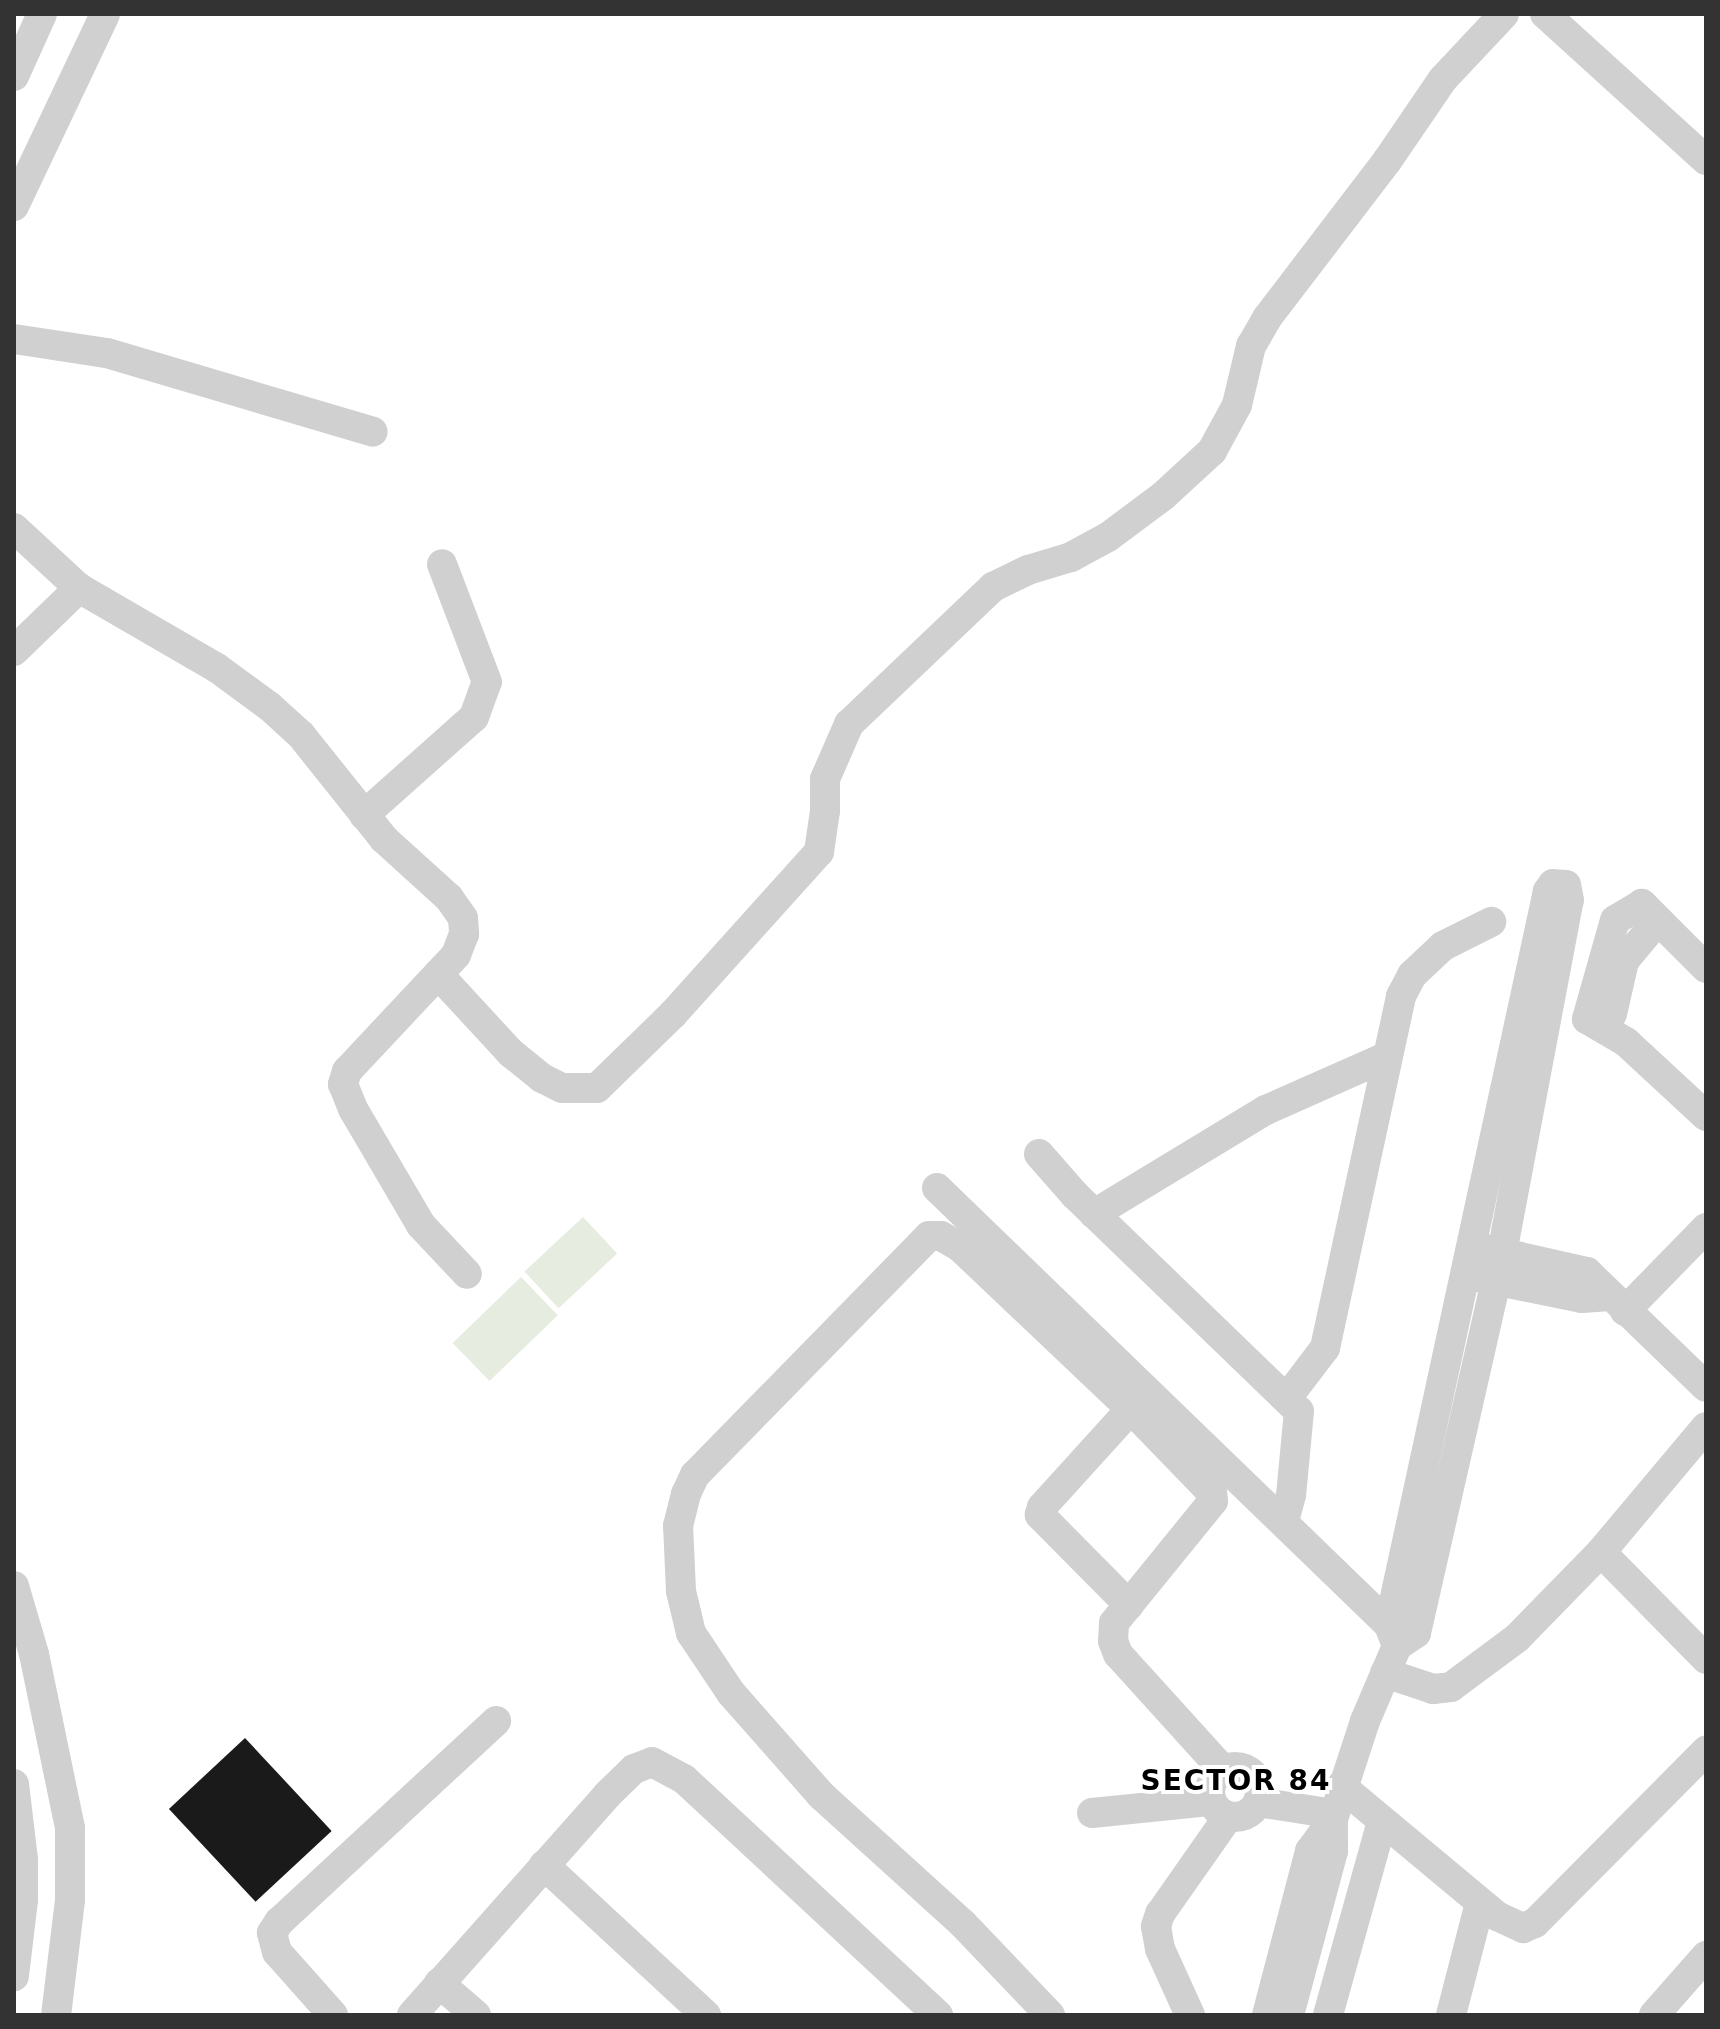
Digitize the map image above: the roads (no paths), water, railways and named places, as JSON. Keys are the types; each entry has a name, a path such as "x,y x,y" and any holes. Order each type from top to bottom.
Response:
{"street":[{"path":"14,76 42,14"},
{"path":"14,206 105,14"},
{"path":"438,974 511,1053 542,1078 562,1088 597,1088 673,1014 819,852 825,811 825,779 849,724 993,587 1028,570 1071,557 1108,537 1163,496 1212,451 1237,405 1251,346 1267,318 1387,161 1443,79 1504,14"},
{"path":"1545,14 1706,160"},
{"path":"14,339 107,353 373,432"},
{"path":"14,528 79,588 217,668 269,706 301,735 384,839 449,898 463,918 464,934 456,955 347,1071 343,1084 353,1109 421,1225 467,1274"},
{"path":"364,815 474,717 487,682 442,564"},
{"path":"14,651 79,588"},
{"path":"1267,2015 1310,1851 1336,1806 1385,1673 1468,1260 1548,891 1553,884 1566,885 1569,900 1499,1266 1416,1633 1393,1636"},
{"path":"1706,968 1642,904 1615,920 1587,1019 1626,1042 1706,1116"},
{"path":"1612,1014 1624,961 1658,920"},
{"path":"1287,1398 1325,1348 1401,996 1412,975 1443,946 1491,922"},
{"path":"1094,1214 1266,1110 1388,1056"},
{"path":"1039,1154 1094,1214 1299,1411 1291,1495 1284,1522"},
{"path":"937,1188 1284,1522 1393,1636"},
{"path":"1618,1304 1706,1228"},
{"path":"1050,2015 962,1923 821,1795 731,1693 691,1633 681,1591 678,1526 686,1494 695,1475 929,1236 941,1236 960,1247 1203,1480 1213,1501 1114,1623 1113,1641 1118,1654 1223,1770"},
{"path":"1468,1260 1499,1266 1582,1298 1618,1304 1706,1387"},
{"path":"1129,1605 1040,1515 1042,1507 1131,1409"},
{"path":"1385,1673 1433,1689 1451,1687 1517,1638 1605,1546 1706,1427"},
{"path":"1605,1546 1706,1636"},
{"path":"1605,1546 1706,1659"},
{"path":"14,1586 34,1654 70,1828 70,1900 56,2015"},
{"path":"333,2015 277,1952 272,1933 279,1922 496,1721"},
{"path":"1258,1802 1336,1806 1382,1821 1480,1903 1512,1925 1523,1928 1535,1923 1706,1751"},
{"path":"412,2015 544,1865 634,1769 652,1762 665,1766 684,1779 938,2015"},
{"path":"1092,1813 1220,1809 1240,1817 1258,1802 1260,1790 1247,1770 1235,1767 1223,1770 1210,1789 1220,1809"},
{"path":"14,1784 23,1859 23,1900 14,1976"},
{"path":"1289,2015 1333,1851 1336,1806"},
{"path":"1190,2015 1160,1949 1156,1926 1220,1809"},
{"path":"1328,2015 1382,1821"},
{"path":"544,1865 706,2015"},
{"path":"1451,2015 1480,1903"},
{"path":"1654,2015 1706,1956"},
{"path":"439,1983 476,2015"}],"district":[{"name":"SECTOR 84","path":"1236,1781"}]}
